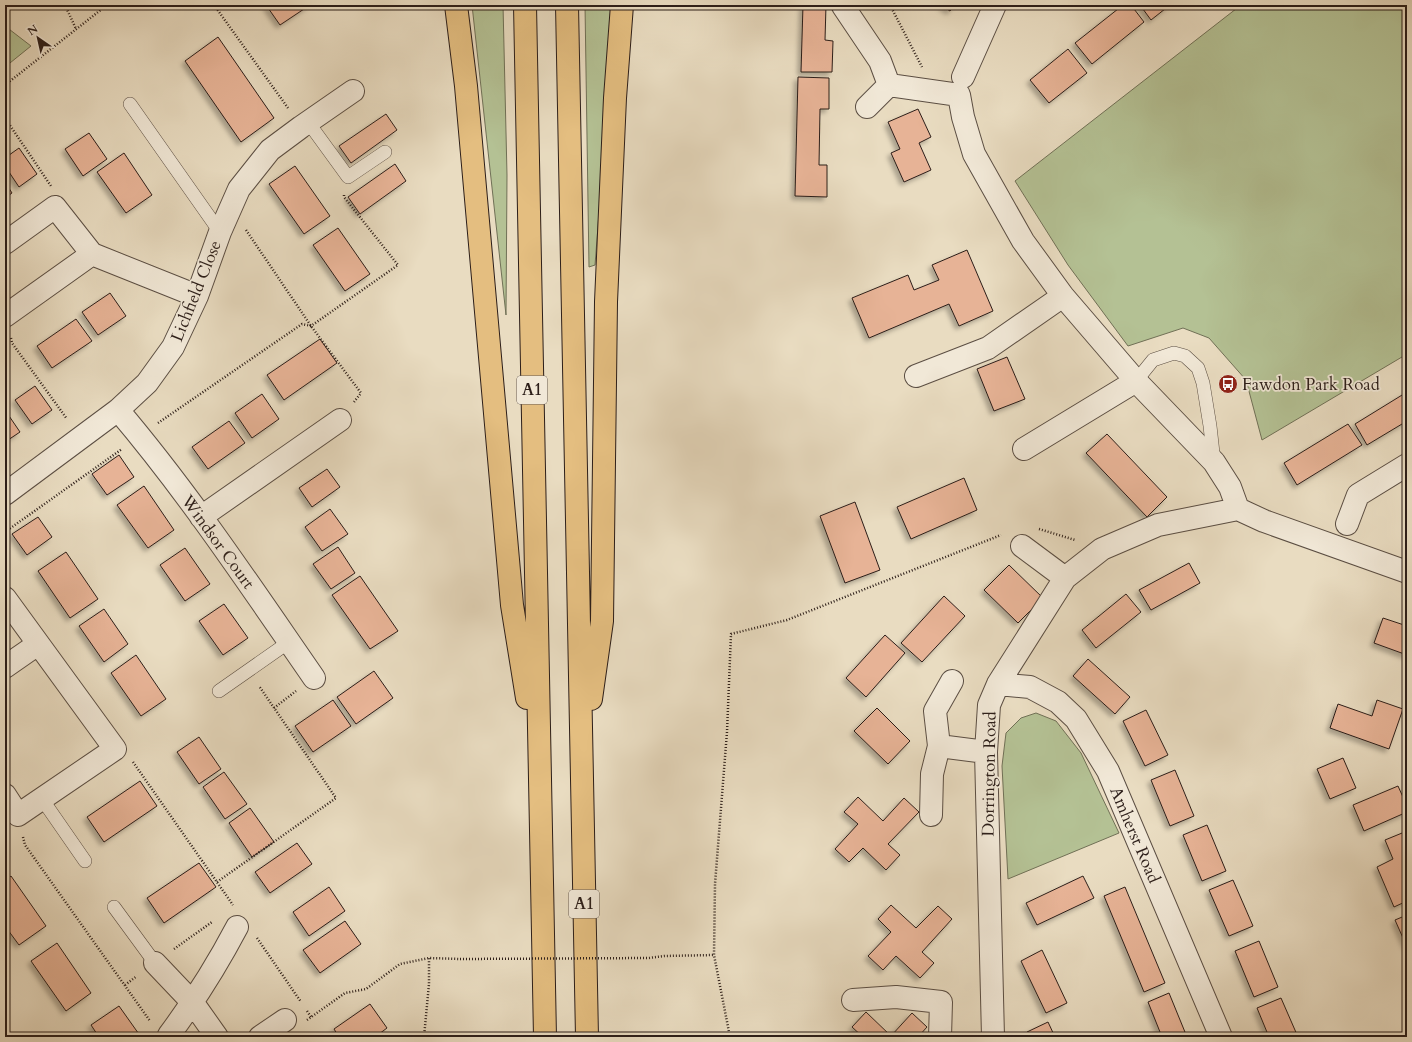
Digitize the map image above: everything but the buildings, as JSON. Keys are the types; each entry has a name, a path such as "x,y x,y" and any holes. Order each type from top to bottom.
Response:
{"highway":[{"name":"A1","path":"456,5 466,86 512,605 539,775"},
{"name":"A1","path":"525,5 544,1037"},
{"name":"A1","path":"567,5 587,1037"},
{"name":"A1","path":"582,772 602,621 606,302 615,98 622,5"}],"street":[{"path":"996,5 961,86 963,117 974,154 1023,241 1063,296 1136,381 1214,462 1230,487 1238,509 1264,521 1407,572"},
{"path":"843,6 880,61 889,85"},
{"path":"889,85 935,92 961,86"},
{"path":"867,107 889,85"},
{"name":"Lichfield Close","path":"5,494 118,410 147,383 173,347 197,296 220,232 239,189 270,150 353,91"},
{"path":"5,243 55,208 92,254 197,296"},
{"path":"5,316 92,254"},
{"path":"916,376 988,348 1063,296"},
{"path":"1024,449 1136,381"},
{"name":"Windsor Court","path":"118,410 140,436 201,517 314,678"},
{"path":"201,517 340,420"},
{"path":"1347,524 1358,495 1407,465"},
{"name":"Dorrington Road","path":"993,1037 986,752 989,705 998,684 1065,578 1102,549 1158,525 1238,509"},
{"path":"1020,536 1065,578"},
{"path":"5,598 115,749 18,815 5,795"},
{"path":"5,667 38,644"},
{"path":"931,815 932,774 939,746 935,711 952,681"},
{"name":"Amherst Road","path":"998,684 1030,687 1058,702 1076,719 1108,771 1221,1037"},
{"path":"939,746 986,752"},
{"path":"161,1030 193,1003 216,966 245,930"},
{"path":"155,963 193,1003 217,1037"},
{"path":"853,1000 942,993 940,1037"},
{"path":"260,1037 285,1020"}],"lane":[{"path":"130,104 220,232"},
{"path":"305,124 348,177 385,152"},
{"path":"1136,381 1153,360 1174,353 1185,356 1198,368 1203,383 1214,462"},
{"path":"219,691 289,642"},
{"path":"42,799 85,861"},
{"path":"114,907 155,963"}],"path":[{"path":"65,5 76,29"},
{"path":"5,85 107,5"},
{"path":"214,5 305,124"},
{"path":"890,5 935,92"},
{"path":"5,118 52,187 55,208"},
{"path":"5,532 302,324 312,326 398,265 344,197 348,177"},
{"path":"230,208 312,326 361,392 340,420"},
{"path":"10,337 12,343 81,438"},
{"path":"730,1037 714,955 715,884 727,732 731,634 787,620 1039,529 1102,549"},
{"path":"217,882 336,798 249,671"},
{"path":"115,749 121,745 234,906"},
{"path":"18,815 25,845 125,985 161,1030"},
{"path":"125,985 216,919"},
{"path":"245,930 302,1004"},
{"path":"285,1020 292,1030 345,993 366,989 400,964 429,958 649,958 664,956 714,955"},
{"path":"424,1037 429,984 429,958"},
{"path":"307,1010 311,1017"}],"green space":[{"path":"472,5 503,5 507,175 506,315"},
{"path":"585,5 615,5 595,265 589,267"},
{"path":"1241,5 1407,5 1407,354 1262,440 1246,380 1209,338 1183,328 1128,346 1068,265 1015,181"},
{"path":"5,26 31,46 5,67"},
{"path":"1036,713 1056,721 1081,753 1119,833 1008,879 1002,766 1006,733 1021,718"}],"place":[{"name":"Fawdon Park Road","path":"1228,384"}]}
